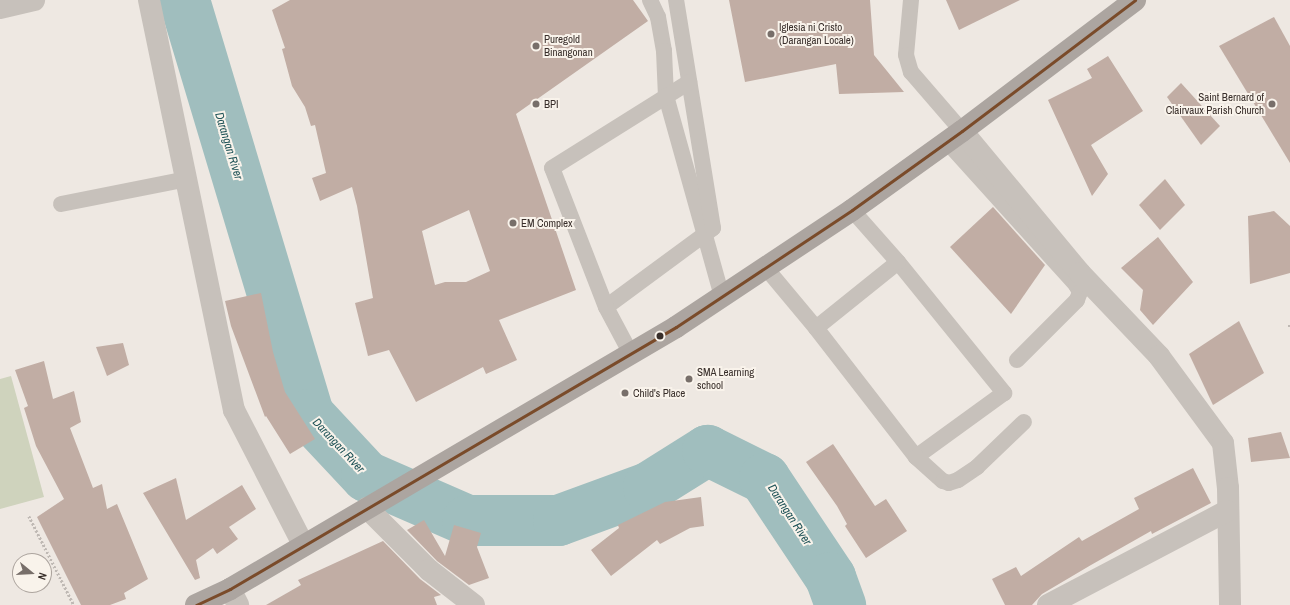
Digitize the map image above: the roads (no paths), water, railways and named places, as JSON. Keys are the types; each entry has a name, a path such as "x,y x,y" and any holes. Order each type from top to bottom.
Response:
{"main road":[{"path":"196,605 234,597 303,544 498,434 722,297 852,210 954,137 1135,0"}],"street":[{"path":"0,8 34,0"},
{"path":"149,0 188,179 234,410 303,544"},
{"path":"954,137 1159,356 1223,443 1228,488 1227,511 1230,605"},
{"path":"370,506 429,570 474,605"},
{"path":"1048,605 1227,511"}],"lane":[{"path":"650,0 658,17 664,51 666,96 722,297"},
{"path":"606,307 713,228 676,0"},
{"path":"911,0 906,55 911,72 954,137 1076,285 1080,292 1077,300 1017,360"},
{"path":"630,354 606,307 552,168 689,82"},
{"path":"61,204 188,179"},
{"path":"852,210 898,262 1004,393 916,457"},
{"path":"816,328 898,262"},
{"path":"766,268 816,328 916,457 943,481 949,483 977,467 1024,422"}],"waterway":[{"name":"Darangan River","path":"184,0 308,414 366,476 467,520 558,520 648,487 707,450 764,478 830,577 840,605"}],"place":[{"name":"Iglesia ni Cristo (Darangan Locale)","path":"771,34"},
{"name":"Puregold Binangonan","path":"536,46"},
{"name":"BPI","path":"536,104"},
{"name":"Saint Bernard of Clairvaux Parish Church","path":"1272,104"},
{"name":"EM Complex","path":"513,223"},
{"name":"SMA Learning school","path":"689,379"},
{"name":"Child's Place","path":"625,393"}]}
